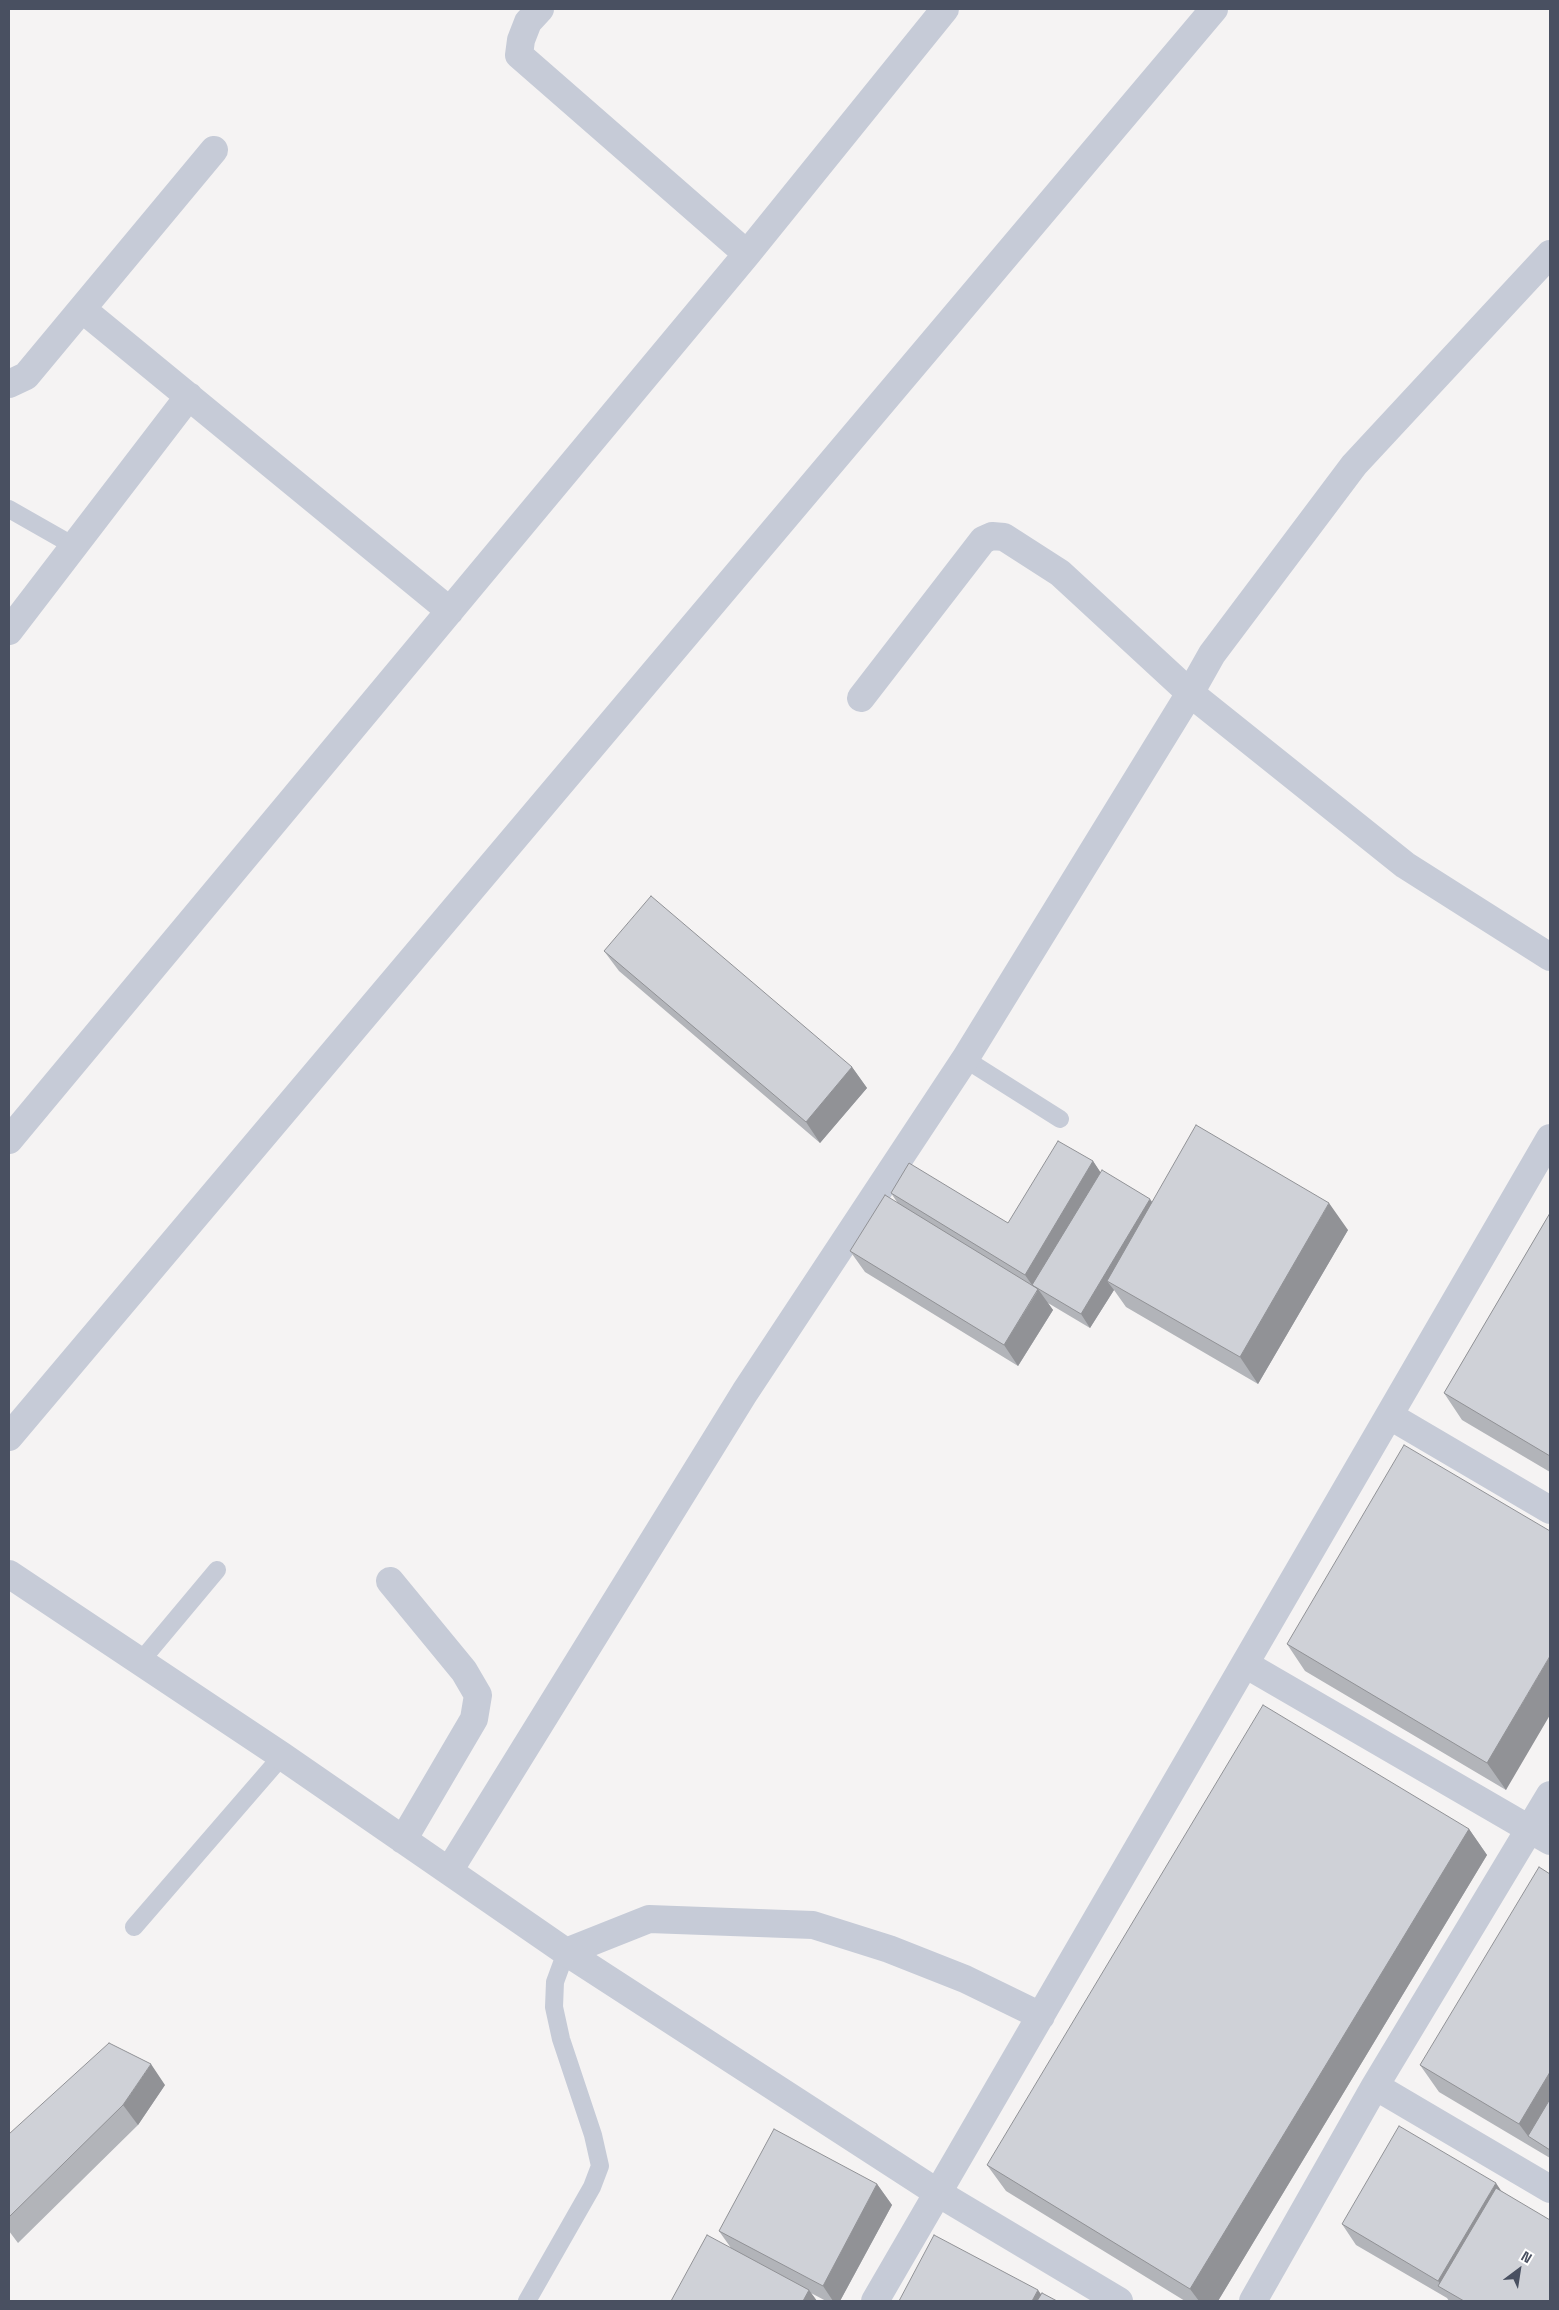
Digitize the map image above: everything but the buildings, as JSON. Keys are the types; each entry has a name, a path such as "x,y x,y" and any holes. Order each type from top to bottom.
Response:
{"street":[{"path":"540,9 528,22 521,40 519,55 747,254"},
{"path":"9,1140 747,254 945,9"},
{"path":"9,1437 1214,9"},
{"path":"9,384 26,376 214,150"},
{"path":"449,1871 745,1392 965,1059 1190,693 1212,654 1354,465 1550,254"},
{"path":"82,309 450,611"},
{"path":"9,630 189,396"},
{"path":"861,698 984,540 992,536 1004,537 1060,573 1190,693 1405,864 1550,957"},
{"path":"875,2301 1390,1416 1547,1153"},
{"path":"1390,1416 1550,1510"},
{"path":"9,1574 282,1756 566,1952 938,2193 1119,2301"},
{"path":"390,1581 464,1670 478,1694 474,1719 403,1840"},
{"path":"1245,1664 1540,1835"},
{"path":"1253,2301 1375,2086 1540,1835 1550,1795"},
{"path":"566,1952 649,1919 814,1925 897,1952 965,1980 1041,2016"},
{"path":"1375,2086 1550,2189"}],"lane":[{"path":"9,509 74,546"},
{"path":"965,1059 1060,1119"},
{"path":"140,1662 217,1570"},
{"path":"134,1928 282,1756"},
{"path":"526,2301 592,2187 600,2166 593,2135 561,2039 554,2007 555,1982 566,1952"}]}
